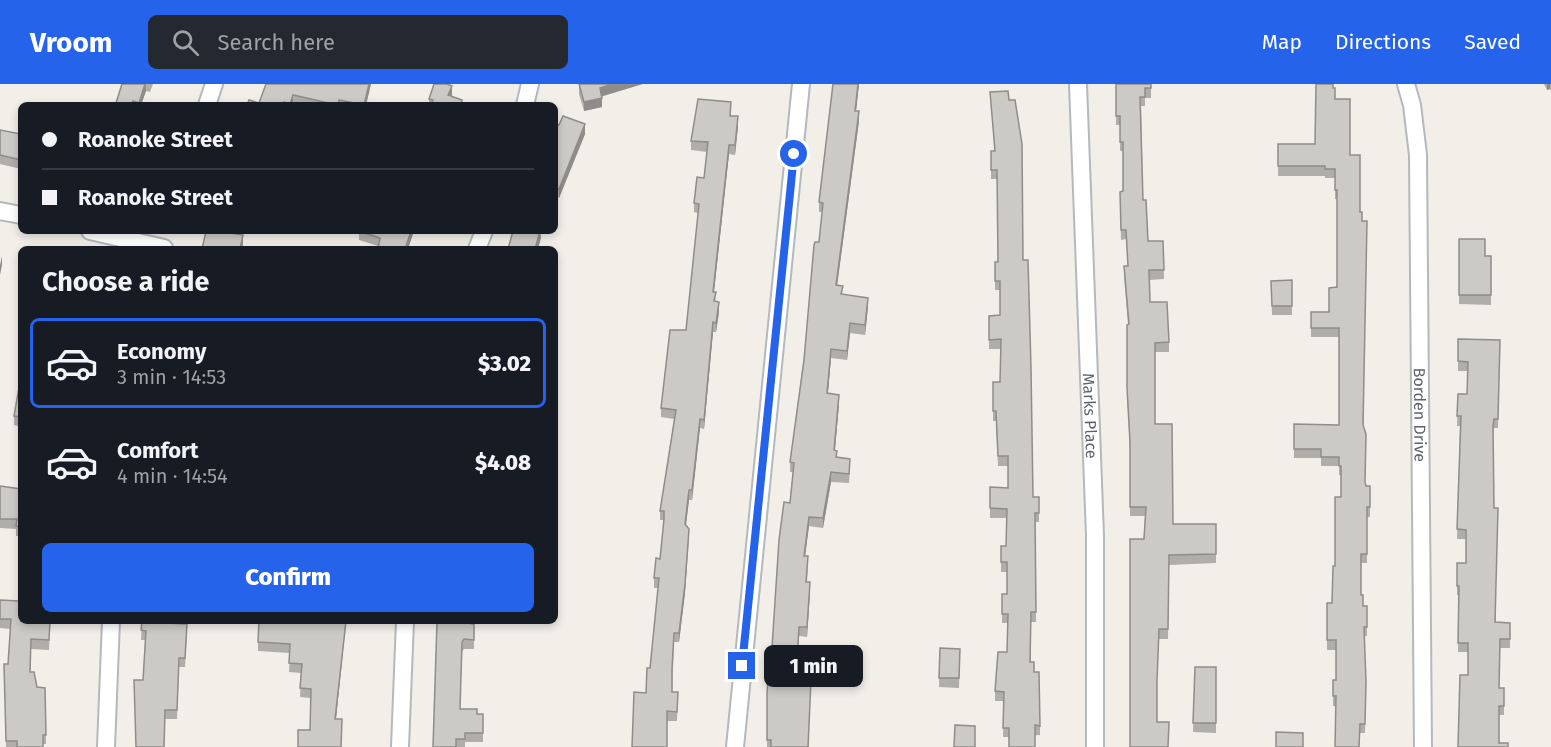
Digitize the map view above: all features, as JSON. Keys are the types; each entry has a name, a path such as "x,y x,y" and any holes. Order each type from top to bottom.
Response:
{"street":[{"path":"208,102 214,84"},
{"path":"526,102 530,84"},
{"path":"735,747 801,84"},
{"name":"Marks Place","path":"1078,84 1095,524 1095,747"},
{"name":"Borden Drive","path":"1406,84 1413,105 1418,155 1423,747"},
{"path":"0,211 18,215"},
{"path":"103,234 155,246"},
{"path":"106,747 111,624"},
{"path":"400,747 405,624"}],"building":[{"path":"122,84 145,84 139,102 116,102"},
{"path":"266,84 369,84 365,102 339,100 339,102 324,102 293,95 291,102 259,102"},
{"path":"434,84 447,84 452,86 448,95 462,100 462,102 432,102 433,100 429,99"},
{"path":"579,84 612,84 600,88 602,98 584,102"},
{"path":"833,84 858,84 855,111 859,111 836,285 843,286 841,294 868,298 865,325 850,323 847,351 831,349 827,393 839,395 834,450 837,451 836,457 850,459 849,474 831,472 823,518 809,517 804,556 808,556 806,582 810,582 807,627 799,627 796,679 811,680 808,747 771,747 771,740 767,740 767,694 779,540 784,502 790,503 794,463 790,462 804,360 814,245 815,242 819,242 823,203 819,202"},
{"path":"1116,84 1151,84 1151,88 1145,88 1145,97 1140,97 1143,200 1146,200 1148,241 1163,241 1164,270 1149,270 1150,302 1167,302 1169,342 1155,343 1155,424 1172,424 1173,524 1216,524 1216,554 1169,555 1168,629 1159,629 1157,681 1157,722 1169,722 1168,747 1130,747 1130,539 1144,539 1146,507 1130,507 1127,387 1127,325 1129,324 1124,266 1128,266 1126,230 1121,230 1120,192 1123,191 1123,142 1120,142 1120,116 1116,116"},
{"path":"1316,84 1333,84 1335,99 1350,99 1350,155 1360,155 1360,212 1362,212 1362,221 1367,221 1363,425 1366,434 1365,482 1366,486 1370,486 1370,507 1367,507 1367,554 1361,554 1361,595 1363,595 1363,606 1367,606 1367,627 1364,627 1365,724 1360,724 1359,747 1335,747 1336,696 1333,696 1333,680 1336,680 1336,640 1327,640 1327,603 1332,603 1333,566 1335,566 1335,497 1341,497 1341,466 1339,466 1339,457 1321,457 1321,449 1294,449 1294,424 1339,425 1339,328 1311,328 1311,312 1329,312 1329,288 1337,287 1335,169 1325,169 1325,166 1278,166 1278,144 1315,144"},
{"path":"1008,91 1009,100 1015,100 1022,144 1023,260 1028,260 1033,497 1039,497 1039,513 1035,513 1036,612 1031,612 1030,662 1034,662 1034,672 1039,672 1040,726 1035,725 1035,747 1009,747 1009,728 1003,728 1004,692 995,691 998,652 1007,652 1008,614 1002,614 1002,594 1007,594 1007,562 1001,562 1001,546 1006,546 1007,509 990,508 990,487 1008,488 1008,456 998,456 996,411 993,411 993,382 1000,382 1001,339 989,340 989,316 1000,315 1000,281 995,281 995,262 998,262 997,170 991,170 991,151 995,151 990,92"},
{"path":"698,99 731,102 730,116 738,116 735,145 729,145 713,292 716,292 714,301 719,302 716,323 713,322 704,420 700,419 692,490 689,490 685,524 689,529 685,584 679,633 674,633 672,669 672,692 678,692 677,712 667,711 667,747 632,747 634,692 646,693 647,668 650,668 659,578 654,578 656,558 660,559 664,519 664,511 660,511 676,410 661,408 670,330 686,330 699,204 694,203 697,177 704,178 708,142 691,141"},
{"path":"563,116 585,124 559,189 558,125"},
{"path":"0,130 18,133 18,159 0,155"},
{"path":"205,234 243,235 241,246 203,246"},
{"path":"368,234 410,234 406,246 379,246 380,238"},
{"path":"512,234 539,234 536,246 509,246"},
{"path":"1459,239 1485,239 1485,256 1491,256 1491,295 1459,295"},
{"path":"1292,280 1292,306 1272,306 1271,281"},
{"path":"1458,339 1500,340 1498,419 1494,419 1493,426 1494,508 1498,508 1495,622 1510,623 1510,639 1500,639 1499,688 1504,688 1504,706 1499,706 1499,743 1508,743 1508,747 1458,747 1460,675 1468,675 1468,643 1458,643 1457,563 1466,563 1466,530 1457,529 1461,416 1457,416 1458,394 1467,394 1468,362 1458,361"},
{"path":"18,393 18,417 14,416"},
{"path":"0,486 18,489 18,526 16,526 17,519 0,519"},
{"path":"0,600 18,601 18,624 50,624 49,640 31,639 30,672 34,672 37,687 45,688 46,735 43,735 43,747 17,747 17,741 6,741 4,664 8,664 11,619 0,619"},
{"path":"142,624 187,624 185,658 179,658 177,710 165,710 164,747 136,747 134,680 143,680 146,631 141,630"},
{"path":"259,624 346,624 335,719 342,719 341,747 298,747 298,730 310,730 311,689 300,688 302,664 289,663 290,644 258,642"},
{"path":"437,624 474,624 474,640 464,639 462,642 460,709 477,709 477,714 483,714 483,733 465,733 465,739 456,739 456,747 433,747"},
{"path":"940,648 960,649 959,678 939,678"},
{"path":"1195,667 1216,667 1216,723 1193,723"},
{"path":"955,725 975,726 975,747 954,747"},
{"path":"1276,732 1303,733 1303,747 1276,747"}],"route":[{"path":"742,666 794,154"}]}
